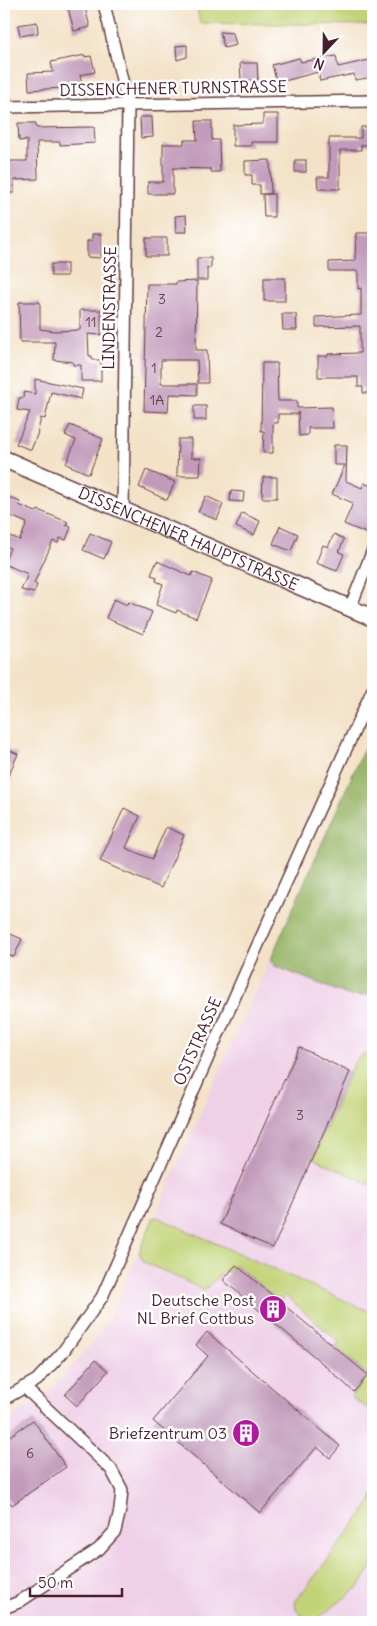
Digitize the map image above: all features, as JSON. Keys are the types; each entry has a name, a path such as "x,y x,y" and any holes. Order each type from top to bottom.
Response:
{"main road":[{"name":"DISSENCHENER HAUPTSTRASSE","path":"4,459 373,618"}],"street":[{"name":"LINDENSTRASSE","path":"104,4 128,105 123,511"},
{"name":"DISSENCHENER TURNSTRASSE","path":"4,107 373,101"},
{"path":"350,608 373,550"},
{"name":"OSTSTRASSE","path":"4,1399 37,1380 62,1353 102,1297 373,690"},
{"path":"4,1608 19,1602 99,1549 115,1531 122,1490 111,1469 24,1387"}],"shaded area":[{"path":"373,733 373,1622 4,1622 4,1420 51,1390 90,1346 110,1316 362,753"}],"green space":[{"path":"196,4 373,4 373,25 200,23"},
{"path":"373,733 373,994 350,996 275,966 270,960 362,753"},
{"path":"364,1054 373,1057 373,1186 313,1158 350,1072 356,1060"},
{"path":"154,1217 373,1313 373,1391 367,1408 351,1397 368,1375 336,1347 339,1342 285,1295 280,1302 236,1265 229,1273 225,1270 204,1290 144,1262 139,1252"},
{"path":"373,1495 373,1565 359,1587 316,1620 306,1619 296,1610 295,1602 368,1507"}],"building":[{"path":"67,4 84,4 90,27 74,31"},
{"path":"37,22 38,33 20,36 18,25"},
{"path":"220,32 233,33 236,45 224,48"},
{"path":"187,45 187,57 177,60 176,46"},
{"path":"85,55 85,57 91,56 95,72 80,75 82,84 64,88 29,90 28,73 53,72 51,62"},
{"path":"336,56 338,67 369,60 373,77 355,80 354,74 320,81 318,72 277,83 272,65 299,58 301,62"},
{"path":"240,63 257,63 258,80 241,80"},
{"path":"263,114 278,114 278,142 251,142 251,146 233,146 233,125 263,124"},
{"path":"140,117 152,117 153,137 141,138"},
{"path":"196,121 212,121 212,140 219,140 220,172 211,172 211,169 173,168 173,194 148,194 148,182 163,182 163,144 184,144 184,140 197,140"},
{"path":"18,123 36,123 36,128 94,127 95,143 60,145 60,142 37,142 38,179 14,180 14,193 4,193 5,161 27,161 27,140 19,141"},
{"path":"361,127 373,127 373,145 361,145 361,150 340,150 340,189 318,189 317,177 329,177 329,138 361,138"},
{"path":"270,160 271,194 260,194 260,185 252,185 252,175 245,175 245,161"},
{"path":"295,160 306,160 306,172 295,172"},
{"path":"263,194 274,194 274,217 264,217"},
{"path":"186,215 187,232 176,232 175,216"},
{"path":"356,233 373,233 373,393 363,393 363,387 358,387 358,377 318,377 318,356 360,353 360,326 316,327 316,317 361,315 361,288 358,289 358,271 329,271 329,262 355,261"},
{"path":"92,234 101,234 101,258 87,257 87,241 92,241"},
{"path":"146,238 167,238 167,256 146,256"},
{"path":"197,258 211,258 211,268 207,268 207,280 197,280"},
{"path":"51,264 67,264 67,276 51,276"},
{"path":"264,278 285,278 285,301 264,301"},
{"path":"197,281 196,350 207,350 208,383 198,383 197,360 161,360 161,384 197,384 197,395 169,394 168,412 144,411 147,284 176,284 176,282"},
{"path":"19,302 40,302 40,329 55,331 80,330 80,310 101,310 101,335 88,334 89,356 92,356 92,360 101,360 101,381 81,381 81,365 54,360 55,342 20,342"},
{"path":"282,314 296,314 297,330 283,330"},
{"path":"262,363 277,363 278,401 297,401 297,408 332,407 333,428 308,428 308,435 299,436 298,412 298,414 278,414 278,423 273,423 273,453 263,453 264,431 261,431"},
{"path":"35,379 83,389 81,399 51,392 45,419 41,418 31,450 16,444 30,412 17,410 19,398 23,398 24,392 35,394"},
{"path":"194,406 206,406 206,420 194,420"},
{"path":"70,425 103,439 89,474 66,464 76,440 65,435"},
{"path":"178,439 191,439 191,458 201,458 200,476 177,476"},
{"path":"334,445 347,445 346,481 362,488 364,483 373,487 373,508 368,522 372,523 368,534 344,524 353,503 332,494 345,465 334,465"},
{"path":"146,470 175,482 167,500 139,487"},
{"path":"263,477 277,477 277,498 262,498"},
{"path":"231,491 244,492 243,502 230,501"},
{"path":"4,495 20,502 19,505 36,512 38,510 68,522 66,525 71,527 66,540 60,538 58,543 53,541 34,583 37,585 34,593 21,590 28,574 4,564 10,548 4,545 4,534 20,540 27,523 4,513"},
{"path":"206,496 223,504 217,520 198,512"},
{"path":"242,513 260,521 254,535 236,527"},
{"path":"280,526 298,534 291,551 273,544"},
{"path":"90,533 111,542 104,559 83,550"},
{"path":"334,534 344,539 339,552 344,554 337,571 316,563 323,545 328,547"},
{"path":"157,561 191,576 193,572 212,580 196,618 177,610 176,613 156,605 163,584 156,581 157,577 151,575"},
{"path":"114,599 127,605 128,602 152,612 143,634 106,618"},
{"path":"4,748 18,754 4,785"},
{"path":"124,808 140,816 126,848 152,859 166,827 184,835 161,888 100,861"},
{"path":"4,931 22,939 14,957 4,953"},
{"path":"299,1047 350,1072 273,1248 220,1224"},
{"name":"Deutsche Post NL Brief Cottbus","path":"236,1265 368,1375 354,1392 223,1280"},
{"name":"Briefzentrum 03","path":"207,1332 340,1446 330,1458 317,1447 260,1513 153,1421 208,1356 196,1345"},
{"path":"95,1360 108,1371 77,1406 65,1395"},
{"path":"33,1420 66,1467 12,1505 4,1494 4,1440"}],"place":[{"name":"Deutsche Post NL Brief Cottbus","path":"273,1309"},
{"name":"Briefzentrum 03","path":"246,1433"}]}
